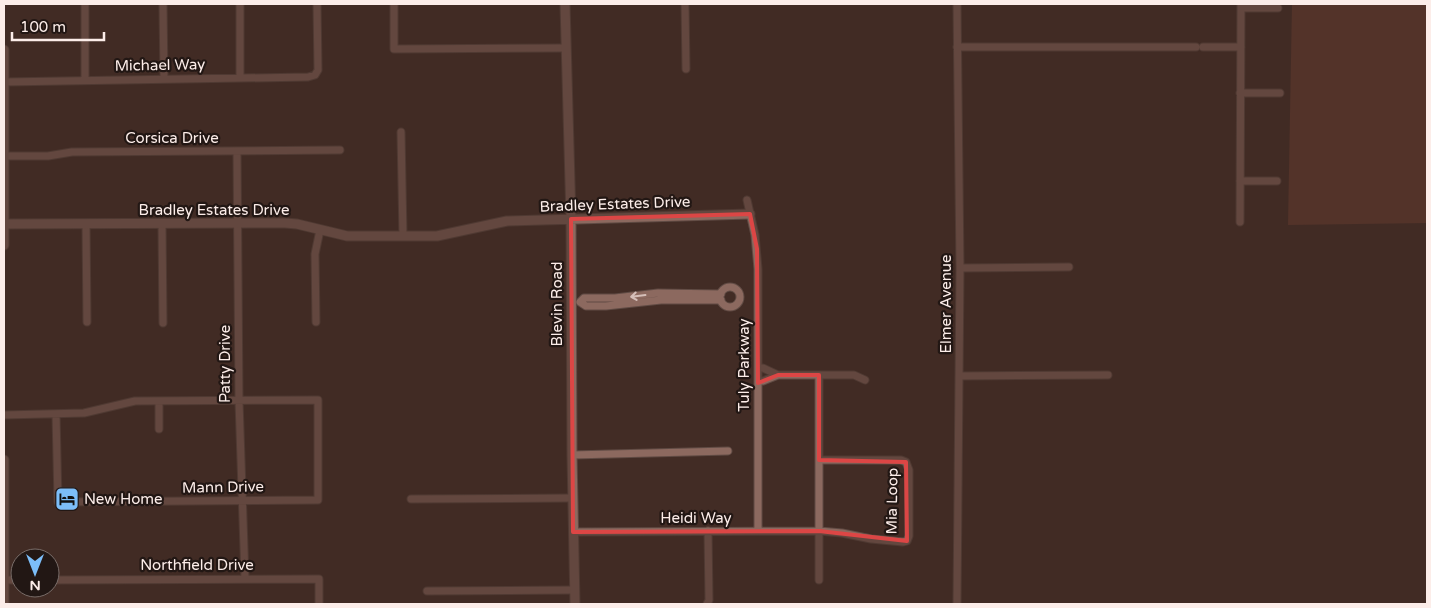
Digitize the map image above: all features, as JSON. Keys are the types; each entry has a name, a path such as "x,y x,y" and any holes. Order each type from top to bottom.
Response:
{"street":[{"path":"85,4 85,80"},
{"path":"163,4 164,78"},
{"path":"240,4 240,78"},
{"name":"Michael Way","path":"4,82 308,77 315,75 318,70 317,4"},
{"path":"394,4 394,49 566,48"},
{"name":"Blevin Road","path":"565,4 571,219 576,302 572,456 575,604"},
{"path":"685,4 686,69"},
{"name":"Elmer Avenue","path":"956,4 960,268 957,604"},
{"path":"1240,222 1241,6 1278,8"},
{"path":"957,47 1241,47"},
{"path":"4,50 4,245"},
{"path":"1240,93 1280,93"},
{"path":"402,132 403,236"},
{"name":"Corsica Drive","path":"4,156 48,156 72,152 340,150"},
{"name":"Patty Drive","path":"237,151 239,401 244,578"},
{"path":"1240,181 1277,181"},
{"name":"Tuly Parkway","path":"747,200 757,249 758,531"},
{"name":"Bradley Estates Drive","path":"4,224 285,223 347,236 437,236 507,220 750,214"},
{"path":"86,224 87,322"},
{"path":"162,224 163,323"},
{"path":"316,322 315,254 320,230"},
{"path":"960,268 1069,267"},
{"path":"576,302 586,306 668,297 721,297"},
{"path":"758,368 763,368 778,375"},
{"path":"758,381 778,375 854,375 865,380"},
{"path":"819,375 819,580"},
{"path":"959,376 1108,375"},
{"name":"Mann Drive","path":"56,414 58,502 318,500 318,400 239,401"},
{"path":"4,414 84,413 135,401 239,401"},
{"path":"159,401 159,429"},
{"path":"572,456 728,451"},
{"path":"4,460 4,604"},
{"name":"Mia Loop","path":"819,460 901,460 906,462 909,470 909,536 903,542 871,539 819,530"},
{"path":"410,498 573,498"},
{"name":"Heidi Way","path":"574,532 819,530"},
{"path":"708,531 708,604"},
{"name":"Northfield Drive","path":"60,580 319,579 319,604"},
{"path":"427,591 574,590"}],"highlighted area":[{"path":"750,214 757,249 758,383 778,375 819,375 819,460 906,462 907,541 819,531 573,532 571,219"}],"shaded area":[{"path":"1292,4 1427,4 1427,223 1288,225"}],"place":[{"name":"New Home","path":"67,499"}]}
